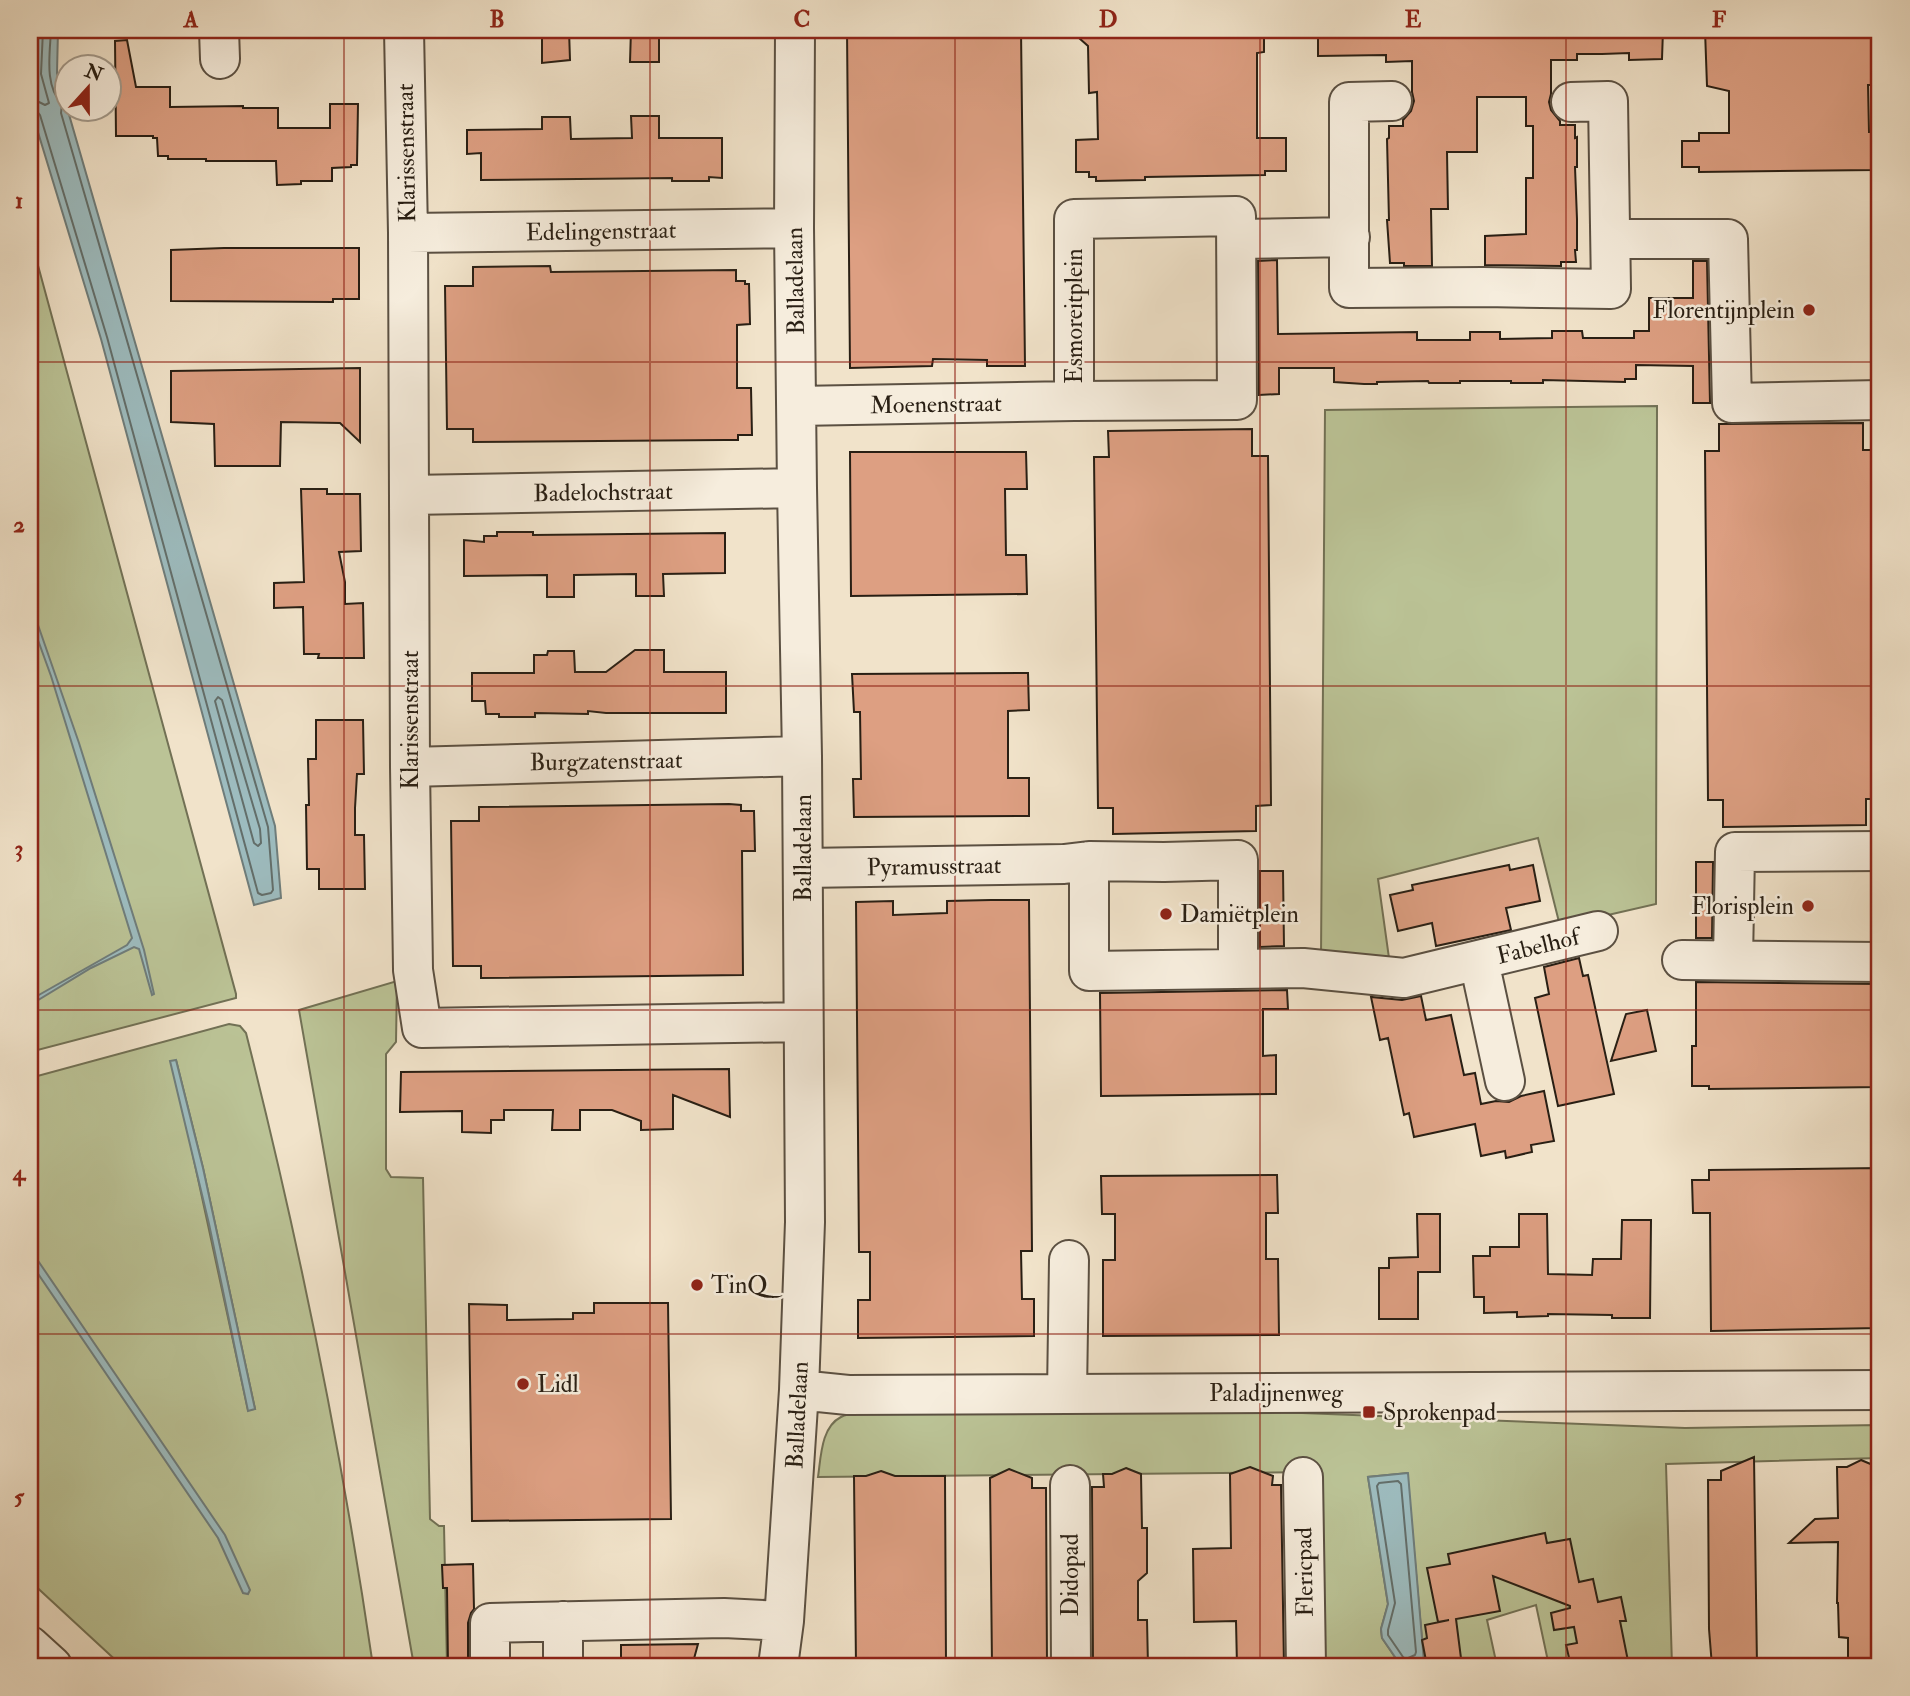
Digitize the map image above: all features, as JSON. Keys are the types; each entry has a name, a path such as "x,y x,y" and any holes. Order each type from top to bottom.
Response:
{"street":[{"name":"Klarissenstraat","path":"404,30 413,971 422,1028 803,1022"},
{"name":"Balladelaan","path":"778,1666 784,1621 799,1390 805,1222 794,30"},
{"path":"1392,102 1349,102 1349,288 1612,289 1608,102 1571,102"},
{"name":"Esmoreitplein","path":"1236,216 1237,400 1074,401 1074,219 1236,216"},
{"name":"Edelingenstraat","path":"408,233 794,228"},
{"path":"1237,239 1350,237"},
{"path":"1611,239 1728,239 1732,403 1880,400"},
{"name":"Moenenstraat","path":"797,407 1074,401"},
{"name":"Badelochstraat","path":"409,495 797,488"},
{"name":"Burgzatenstraat","path":"410,766 802,756"},
{"path":"1733,960 1735,852 1880,851"},
{"path":"1238,860 1238,969 1089,971 1077,863 1238,860"},
{"name":"Pyramusstraat","path":"803,868 1077,863"},
{"name":"Fabelhof","path":"1238,969 1303,968 1404,978 1598,931"},
{"path":"1682,960 1880,962"},
{"name":"Fabelhof","path":"1479,961 1505,1081"},
{"path":"1067,1393 1069,1261"},
{"name":"Paladijnenweg","path":"799,1390 848,1395 1880,1390"},
{"name":"Flericpad","path":"1303,1477 1306,1666"},
{"name":"Didopad","path":"1070,1485 1071,1666"},
{"path":"490,1666 491,1623 724,1618 784,1621"},
{"path":"563,1621 563,1666"},
{"path":"30,1646 52,1666"}],"green space":[{"path":"30,236 236,998 30,1052"},
{"path":"1657,406 1656,904 1560,926 1538,838 1378,879 1389,958 1321,957 1325,410"},
{"path":"397,981 396,1042 386,1054 386,1169 391,1177 423,1178 430,1519 439,1526 444,1526 447,1666 414,1666 299,1010"},
{"path":"229,1024 240,1026 246,1033 318,1348 348,1507 373,1666 122,1666 30,1581 30,1078","holes":["176,1060 203,1168 255,1409 248,1410 192,1151"]},
{"path":"1177,1408 1685,1428 1880,1425 1880,1458 1666,1464 1672,1666 1549,1666 1536,1605 1487,1620 1497,1666 1412,1666 1411,1663 1424,1662 1407,1473 1368,1477 1388,1604 1381,1629 1382,1638 1397,1660 1396,1666 1323,1666 1318,1472 818,1477 823,1443 829,1428 841,1417 851,1414 869,1411"}],"water":[{"path":"30,30 58,30 57,52 52,52 52,122 71,122 275,826 281,898 254,905 101,339 30,106"},
{"path":"30,602 79,743 144,950 154,994 152,995 139,949 134,947 91,968 30,1005 30,1000 127,945 132,938 51,676 30,618"},
{"path":"176,1060 203,1168 255,1409 248,1411 209,1224 170,1061"},
{"path":"30,1249 225,1535 250,1590 248,1594 243,1593 218,1538 30,1262"},
{"path":"1408,1473 1424,1662 1412,1663 1412,1666 1396,1666 1397,1660 1382,1638 1381,1629 1388,1604 1368,1477"}],"building":[{"path":"542,30 569,30 570,60 542,63"},
{"path":"631,30 659,30 659,62 630,62"},
{"path":"847,30 1021,30 1025,366 987,366 987,360 933,359 932,366 850,368"},
{"path":"1070,30 1264,30 1264,52 1257,53 1257,138 1286,138 1286,171 1265,171 1265,175 1145,177 1145,180 1096,181 1096,177 1089,177 1089,172 1076,172 1076,140 1098,139 1097,92 1089,93 1088,46"},
{"path":"1318,30 1663,30 1662,59 1629,60 1629,53 1577,54 1577,60 1551,60 1551,110 1560,125 1575,125 1575,138 1577,137 1576,262 1561,262 1561,266 1485,265 1485,236 1526,234 1526,178 1533,178 1533,126 1526,126 1526,97 1477,97 1477,152 1447,152 1448,209 1431,209 1432,266 1390,263 1387,139 1389,126 1403,126 1403,120 1411,111 1414,101 1412,61 1386,62 1386,55 1318,56"},
{"path":"1705,30 1875,30 1875,85 1868,85 1869,132 1875,132 1875,170 1699,172 1699,167 1682,167 1682,141 1699,141 1699,133 1729,133 1729,91 1707,86"},
{"path":"127,40 136,87 170,87 170,107 278,108 278,128 330,128 330,104 358,104 357,165 332,168 332,181 301,181 301,184 277,185 276,161 168,159 168,156 158,156 157,138 153,136 116,136 116,122 122,122 122,52 115,52 115,41"},
{"path":"631,116 659,116 659,138 722,138 722,178 709,177 709,181 672,181 672,178 481,180 481,153 467,154 467,130 542,129 542,117 570,117 571,139 632,138"},
{"path":"359,248 359,299 333,299 333,302 171,301 171,250"},
{"path":"1277,260 1278,334 1417,332 1417,340 1470,340 1470,332 1500,332 1500,339 1552,338 1552,331 1582,331 1583,338 1634,338 1634,331 1649,331 1649,298 1693,298 1693,261 1707,261 1710,403 1693,403 1693,366 1636,365 1636,379 1625,379 1625,382 1543,380 1543,383 1428,381 1377,384 1334,382 1334,368 1279,368 1279,394 1259,395 1258,261"},
{"path":"550,266 551,272 736,270 736,281 749,284 750,324 737,325 737,388 751,388 752,435 738,435 738,440 473,442 473,429 447,429 445,286 473,286 473,267"},
{"path":"360,368 360,442 340,423 281,422 280,466 215,466 214,424 171,422 171,371"},
{"path":"1863,423 1863,450 1878,450 1880,799 1866,799 1866,825 1723,827 1723,800 1708,800 1705,451 1719,451 1719,424"},
{"path":"1252,429 1252,456 1268,456 1271,805 1256,806 1256,831 1113,834 1113,808 1098,808 1094,457 1109,457 1108,431"},
{"path":"850,452 1026,452 1027,489 1005,489 1006,555 1026,555 1027,594 851,596"},
{"path":"301,489 327,489 327,494 360,494 361,551 339,552 345,582 345,604 363,603 364,658 318,658 319,654 304,654 303,607 274,608 274,583 304,582"},
{"path":"497,532 533,532 533,535 725,533 725,573 663,574 664,596 636,596 636,574 574,575 574,597 547,597 547,575 464,576 464,540 484,542 484,536 497,536"},
{"path":"635,650 664,650 664,672 726,672 726,713 588,711 588,714 535,713 535,717 499,717 499,714 486,714 485,701 472,701 472,673 534,673 534,655 547,655 548,651 574,651 575,672 606,672"},
{"path":"1028,673 1029,710 1008,711 1008,778 1029,778 1029,816 854,817 853,779 861,779 860,712 854,712 852,674"},
{"path":"316,720 363,720 364,774 357,774 355,835 364,835 365,889 319,889 319,869 307,869 308,759 316,759"},
{"path":"741,805 741,811 754,811 755,851 742,851 743,975 481,978 481,966 453,966 451,821 479,821 479,807"},
{"path":"1696,862 1713,862 1712,938 1696,938"},
{"path":"1509,865 1510,870 1533,865 1540,901 1506,908 1511,930 1436,946 1432,923 1398,931 1390,895 1413,890 1412,885"},
{"path":"1260,871 1283,871 1284,946 1260,947"},
{"path":"1029,900 1032,1251 1021,1251 1022,1299 1034,1299 1034,1336 858,1338 858,1300 870,1300 870,1252 859,1252 856,902 893,901 893,915 947,913 947,901"},
{"path":"1579,958 1583,976 1588,975 1614,1094 1558,1106 1535,998 1549,994 1544,967"},
{"path":"1696,982 1880,984 1880,1003 1871,1003 1872,1050 1880,1050 1880,1087 1709,1089 1709,1086 1692,1086 1692,1046 1696,1046"},
{"path":"1287,990 1288,1009 1263,1009 1263,1056 1276,1055 1276,1094 1101,1096 1100,993"},
{"path":"1421,996 1426,1020 1451,1015 1464,1075 1475,1073 1481,1104 1509,1102 1521,1096 1544,1091 1554,1141 1531,1145 1532,1152 1506,1158 1505,1151 1481,1156 1475,1124 1414,1137 1409,1113 1404,1115 1388,1038 1380,1040 1371,997 1402,1000"},
{"path":"1647,1010 1656,1051 1611,1061 1626,1014"},
{"path":"729,1069 730,1117 673,1095 673,1129 641,1130 641,1121 612,1110 580,1110 580,1130 552,1130 553,1110 504,1110 504,1120 491,1120 491,1133 462,1132 462,1111 400,1112 401,1072"},
{"path":"1880,1168 1880,1328 1711,1331 1710,1213 1693,1213 1692,1180 1709,1180 1709,1170"},
{"path":"1277,1175 1278,1213 1266,1213 1266,1259 1278,1259 1279,1335 1103,1336 1103,1260 1115,1260 1115,1214 1102,1214 1101,1176"},
{"path":"1417,1214 1440,1214 1440,1272 1418,1272 1418,1319 1379,1319 1379,1268 1389,1268 1389,1258 1418,1257"},
{"path":"1519,1214 1547,1214 1548,1274 1592,1275 1593,1259 1621,1259 1622,1220 1651,1220 1650,1318 1548,1314 1517,1317 1517,1312 1484,1313 1484,1297 1474,1297 1473,1256 1490,1256 1490,1247 1519,1247"},
{"path":"594,1303 668,1303 671,1519 472,1521 469,1304 507,1305 507,1320 573,1319 573,1313 594,1313"},
{"path":"1754,1457 1757,1666 1712,1666 1709,1629 1708,1480 1721,1480 1721,1471"},
{"path":"1861,1460 1880,1468 1880,1666 1848,1666 1848,1638 1839,1637 1838,1542 1789,1543 1815,1519 1838,1518 1837,1467 1847,1467"},
{"path":"1250,1467 1273,1476 1272,1485 1281,1485 1284,1666 1237,1666 1236,1621 1194,1622 1193,1549 1231,1548 1230,1474"},
{"path":"1126,1468 1141,1474 1142,1528 1147,1528 1147,1573 1138,1581 1138,1620 1147,1620 1148,1666 1093,1666 1092,1487 1104,1487 1103,1474 1112,1474"},
{"path":"1009,1469 1032,1478 1032,1488 1046,1488 1047,1666 992,1666 990,1478"},
{"path":"881,1471 895,1476 945,1476 946,1666 856,1666 854,1476 866,1476"},
{"path":"1545,1533 1547,1543 1570,1539 1579,1582 1593,1579 1598,1602 1621,1597 1626,1621 1620,1621 1629,1666 1571,1666 1566,1645 1577,1643 1574,1627 1554,1630 1551,1613 1570,1606 1493,1576 1500,1611 1456,1619 1462,1666 1427,1666 1422,1640 1427,1638 1425,1625 1449,1620 1438,1622 1427,1568 1450,1564 1448,1554"},
{"path":"473,1564 474,1609 468,1623 468,1666 448,1666 447,1588 443,1588 442,1565"},
{"path":"698,1644 692,1666 621,1666 621,1645"}],"place":[{"name":"Florentijnplein","path":"1809,310"},
{"name":"Florisplein","path":"1808,906"},
{"name":"Damiëtplein","path":"1166,914"},
{"name":"TinQ","path":"697,1285"},
{"name":"Lidl","path":"523,1384"},
{"name":"Sprokenpad","path":"1369,1412"}]}
